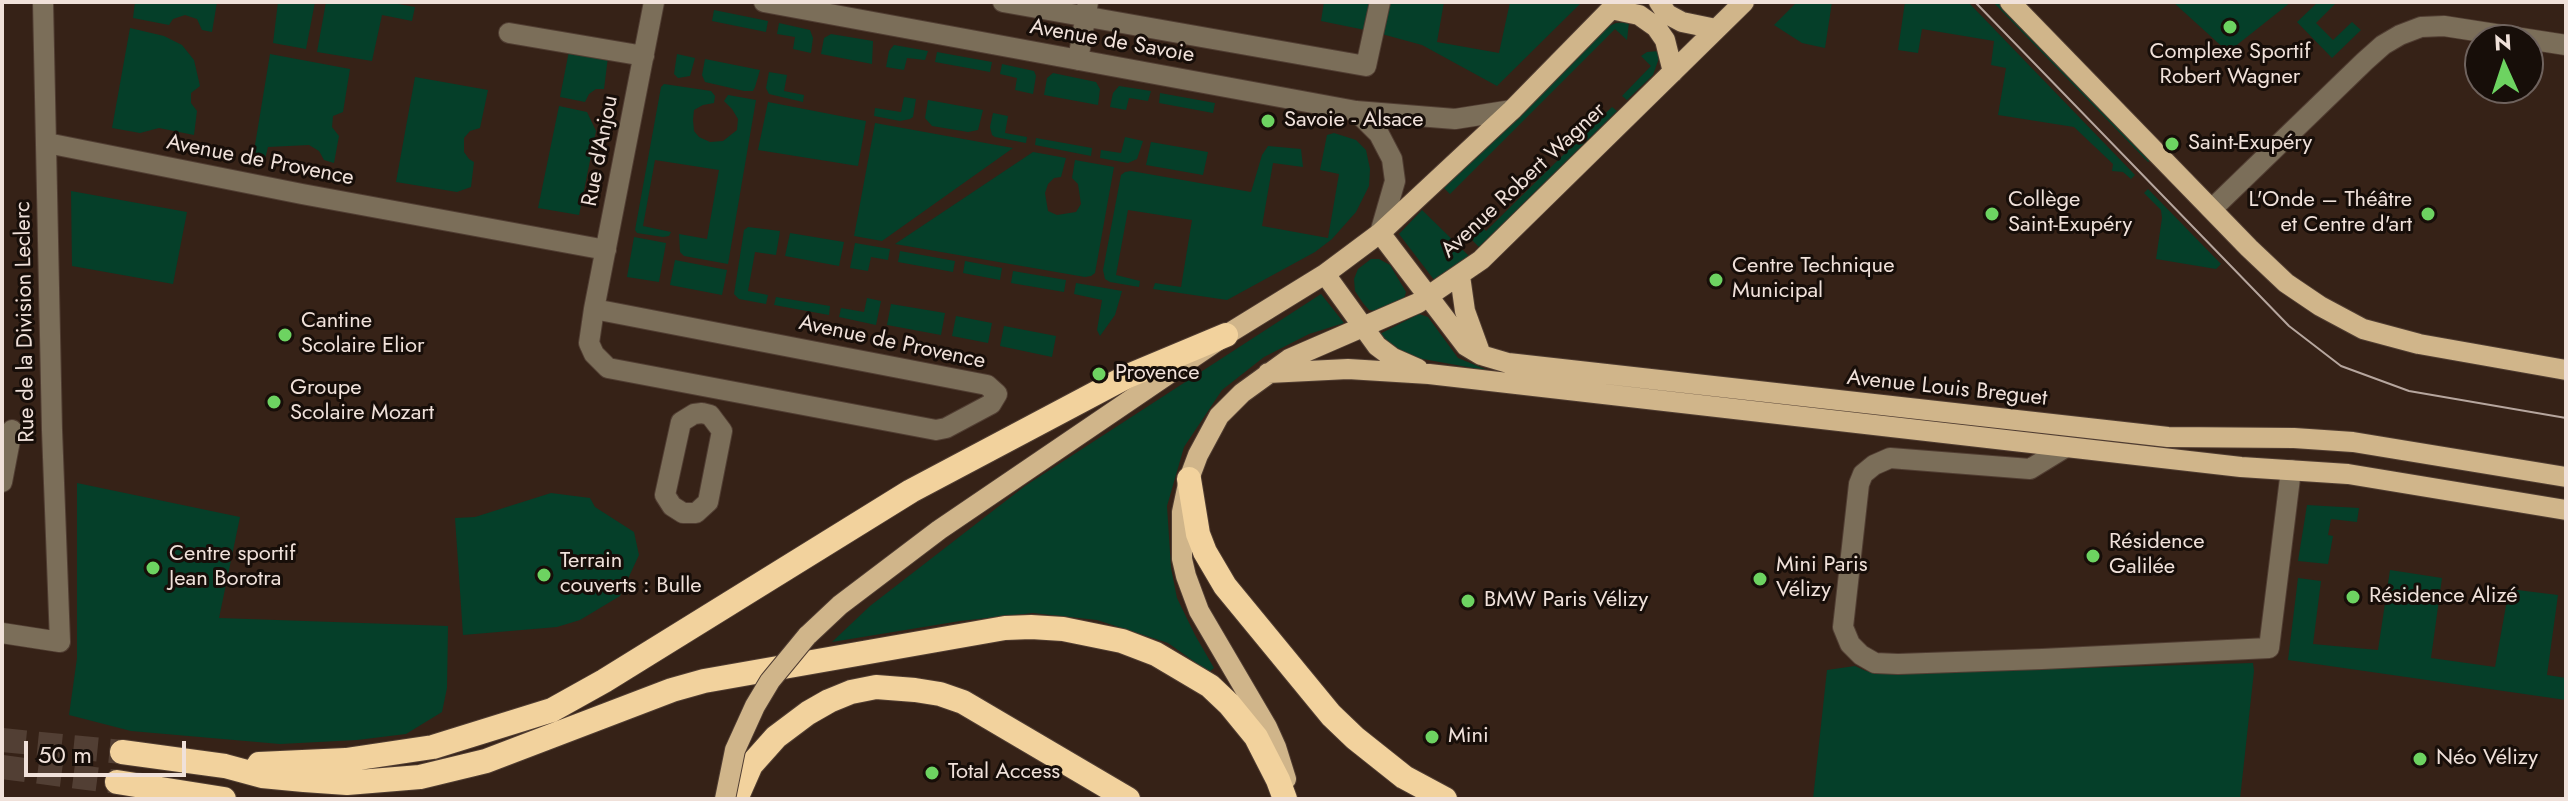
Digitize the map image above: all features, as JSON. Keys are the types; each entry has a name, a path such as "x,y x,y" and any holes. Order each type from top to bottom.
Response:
{"highway":[{"path":"225,766 389,755 433,747 552,710 911,491 1128,376 1226,335"},
{"path":"1189,479 1198,534 1225,586 1331,715 1404,777 1445,799"},
{"path":"122,752 225,766 262,776 347,783 420,777 486,761 672,690 704,681 1005,628 1031,627 1063,629 1122,641 1156,654 1210,686 1256,737 1287,799"},
{"path":"736,799 751,765 776,737 829,701 876,687 940,694 987,715 1128,799"},
{"path":"117,782 224,799"}],"main road":[{"path":"1659,2 1667,14 1682,22 1716,29"},
{"name":"Avenue Robert Wagner","path":"1287,799 1276,747 1199,611 1186,576 1181,535 1182,512 1198,455 1219,416 1242,393 1289,359 1428,297 1481,260 1744,2"},
{"path":"2010,2 2286,283 2320,306 2363,329 2419,344 2566,370"},
{"path":"725,799 735,750 755,706 778,670 807,636 840,605 939,530 1226,335 1325,274 1380,233 1512,110 1614,6 1639,15 1656,27 1665,40 1673,72"},
{"name":"Avenue Louis Breguet","path":"1380,233 1466,346 1481,355 1508,363 2168,437 2294,438 2353,442 2566,477"},
{"path":"1325,274 1383,353 1429,374"},
{"path":"1460,276 1465,311 1481,355"},
{"path":"1268,373 1348,369 1429,374"},
{"name":"Avenue Louis Breguet","path":"1429,374 2241,467 2348,474 2566,510"},
{"path":"2291,470 2294,438"}],"street":[{"name":"Rue de la Division Leclerc","path":"2,633 60,642 43,2"},
{"name":"Rue d'Anjou","path":"594,309 654,2"},
{"name":"Avenue de Savoie","path":"764,2 1356,111 1455,119 1512,110"},
{"path":"1003,2 1087,9 1366,66 1380,2"},
{"path":"1078,60 1087,9"},
{"path":"2212,209 2365,61 2400,35 2421,27 2444,26 2566,45"},
{"path":"509,33 644,56"},
{"path":"1356,111 1379,134 1392,159 1395,181 1380,233"},
{"name":"Avenue de Provence","path":"47,143 606,250"},
{"name":"Avenue de Provence","path":"594,309 987,385 997,394 991,404 946,428 936,430 608,368 594,354 589,343 594,309"},
{"path":"702,413 707,387"},
{"path":"702,413 710,415 722,431 708,502 696,513 683,513 672,506 665,495 681,422 702,413"},
{"path":"2,482 12,430"},
{"path":"2066,447 2030,469 1890,458 1863,474 1859,484 1843,627 1850,644 1875,663 1898,664 2269,648 2291,470"}],"green space":[{"path":"135,2 217,2 212,32 202,30 197,19 185,15 173,19 169,25 133,18"},
{"path":"278,2 315,2 306,49 273,43"},
{"path":"326,2 387,2 415,7 412,21 382,15 372,61 317,52"},
{"path":"1324,2 1375,2 1370,31 1321,21"},
{"path":"1385,2 1444,2 1437,42 1499,53 1510,2 1582,2 1497,86 1422,45 1378,33"},
{"path":"1797,2 1832,2 1825,48 1802,43 1774,25"},
{"path":"1905,2 1968,2 2135,175 2131,179 2123,172 2112,171 2113,164 2074,127 1998,115 2006,68 1991,65 1994,41 1922,29 1918,53 1898,50"},
{"path":"1993,2 1999,2 2150,157 2150,161 2148,162"},
{"name":"Complexe Sportif Robert Wagner","path":"2173,2 2291,2 2228,52"},
{"path":"2318,2 2335,4 2316,23 2333,40 2352,22 2361,30 2332,58 2297,22"},
{"path":"714,10 768,21 766,32 712,21"},
{"path":"1629,22 1627,40 1615,29 1450,194 1444,188 1603,29 1616,23"},
{"path":"779,23 810,30 813,38 811,53 793,49 795,37 777,34"},
{"path":"130,28 164,36 182,45 194,60 200,86 191,93 191,103 197,111 194,135 159,128 140,133 112,128"},
{"path":"831,34 873,41 872,64 821,54 824,38"},
{"path":"894,45 928,51 925,60 907,58 904,70 886,67 889,51"},
{"path":"569,51 608,57 604,89 596,89 585,102 560,97"},
{"path":"1659,51 1653,75 1627,100 1622,96 1651,66 1641,56"},
{"path":"937,52 992,62 990,72 935,62"},
{"path":"270,54 350,69 343,112 333,116 332,127 339,136 334,163 324,160 319,151 309,145 268,147 265,159 253,157"},
{"path":"677,54 695,58 690,76 678,78 674,74"},
{"path":"705,59 760,70 753,91 705,82 702,75"},
{"path":"1002,64 1034,71 1033,94 1015,90 1017,78 1000,74"},
{"path":"769,72 787,75 784,91 804,95 803,102 769,94 766,88"},
{"path":"1053,73 1096,82 1100,89 1098,105 1044,95 1047,78"},
{"path":"415,77 488,90 480,128 470,131 464,138 464,152 474,162 471,187 457,192 396,182"},
{"path":"664,84 711,91 715,96 714,103 694,110 694,131 710,142 723,141 737,130 738,119 724,101 728,95 756,100 728,264 684,256 680,252 679,234 707,239 719,170 655,160 643,226 671,232 663,237 637,233 635,230"},
{"path":"1119,86 1151,91 1148,101 1129,98 1126,110 1110,107 1113,93"},
{"path":"1160,93 1215,103 1213,113 1159,103"},
{"path":"904,97 916,99 910,119 900,121 874,116 875,108 901,112"},
{"path":"928,100 983,110 978,130 968,132 932,126 925,118"},
{"path":"768,102 866,121 858,166 758,150"},
{"path":"559,106 587,112 596,131 579,215 538,208"},
{"path":"1612,107 1617,111 1479,247 1463,231 1474,220 1486,231"},
{"path":"993,113 1008,116 1005,133 1027,137 1026,143 992,135"},
{"path":"875,123 1013,148 882,241 854,236"},
{"path":"1334,133 1356,140 1366,150 1370,169 1369,186 1356,212 1332,239 1315,252 1227,300 1153,289 1155,283 1181,287 1192,220 1128,210 1116,275 1140,281 1139,287 1105,279 1103,270 1121,175 1125,172 1251,192 1262,155 1268,146 1301,149 1303,167 1273,163 1262,226 1328,238 1339,174 1320,170 1327,135"},
{"path":"1125,137 1143,141 1137,159 1128,163 1100,158 1101,150 1121,153"},
{"path":"1036,138 1092,148 1091,156 1035,145"},
{"path":"1151,142 1208,152 1203,175 1146,165"},
{"path":"1033,152 1066,158 1061,177 1054,178 1048,184 1045,193 1048,211 1057,215 1076,212 1081,204 1078,184 1072,178 1075,160 1114,167 1095,273 1091,276 895,244"},
{"path":"2148,189 2221,264 2216,269 2156,259 2162,218 2161,210 2144,193"},
{"path":"71,191 187,212 173,284 72,266"},
{"path":"1422,210 1469,256 1435,281 1399,234"},
{"path":"748,227 780,231 776,255 755,252 748,291 768,295 766,304 739,299 734,294 744,230"},
{"path":"790,233 844,242 839,266 785,256"},
{"path":"634,237 666,243 659,282 627,277"},
{"path":"855,243 890,249 888,260 871,257 868,271 850,268"},
{"path":"900,251 955,261 953,272 898,262"},
{"path":"1371,259 1379,259 1390,265 1406,292 1404,299 1377,311 1369,310 1355,291 1354,279 1358,269"},
{"path":"675,260 727,270 722,295 670,285"},
{"path":"965,261 1002,268 1000,280 963,273"},
{"path":"1013,271 1066,280 1064,292 1011,283"},
{"path":"1076,283 1122,291 1115,315 1100,336 1097,330 1102,300 1074,294"},
{"path":"1321,294 1344,323 1309,334 1264,357 1222,390 1184,447 1167,506 1171,568 1177,598 1214,668 1209,672 1168,643 1097,620 1033,613 960,621 832,642 870,606 1025,486"},
{"path":"776,297 830,306 829,315 774,305"},
{"path":"867,298 881,301 876,325 839,317 841,308 864,312"},
{"path":"891,304 945,313 941,335 887,325"},
{"path":"1419,314 1428,317 1458,358 1490,371 1406,356 1378,335"},
{"path":"956,316 992,323 988,343 952,336"},
{"path":"1004,326 1056,336 1052,357 1000,346"},
{"name":"Centre sportif Jean Borotra","path":"77,483 240,517 219,618 448,626 447,688 442,712 406,734 280,744 131,731 69,715 77,658"},
{"name":"Terrain couverts : Bulle","path":"551,493 590,498 595,507 634,532 639,555 620,596 580,620 557,627 463,635 455,518 475,517"},
{"path":"2307,505 2359,508 2357,522 2331,519 2328,535 2333,536 2328,564 2298,561"},
{"path":"2390,570 2442,578 2431,658 2495,667 2509,589 2558,595 2547,675 2566,678 2566,700 2288,660 2298,578 2321,581 2313,644 2378,650"},
{"path":"2253,663 2240,799 1813,799 1827,670 1855,666 1880,674"}],"tunnel":[{"path":"2,740 122,752"},
{"path":"2,767 117,782"}],"tram line":[{"path":"1975,2 2289,326 2341,366 2409,391 2566,418"}],"place":[{"name":"Complexe Sportif Robert Wagner","path":"2230,27"},
{"name":"Savoie - Alsace","path":"1268,121"},
{"name":"Saint-Exupéry","path":"2172,144"},
{"name":"Collège Saint-Exupéry","path":"1992,214"},
{"name":"L'Onde – Théâtre et Centre d'art","path":"2428,214"},
{"name":"Centre Technique Municipal","path":"1716,280"},
{"name":"Cantine Scolaire Elior","path":"285,335"},
{"name":"Provence","path":"1099,374"},
{"name":"Groupe Scolaire Mozart","path":"274,402"},
{"name":"Résidence Galilée","path":"2093,556"},
{"name":"Centre sportif Jean Borotra","path":"153,568"},
{"name":"Terrain couverts : Bulle","path":"544,575"},
{"name":"Mini Paris Vélizy","path":"1760,579"},
{"name":"Résidence Alizé","path":"2353,597"},
{"name":"BMW Paris Vélizy","path":"1468,601"},
{"name":"Mini","path":"1432,737"},
{"name":"Néo Vélizy","path":"2420,759"},
{"name":"Total Access","path":"932,773"}]}
